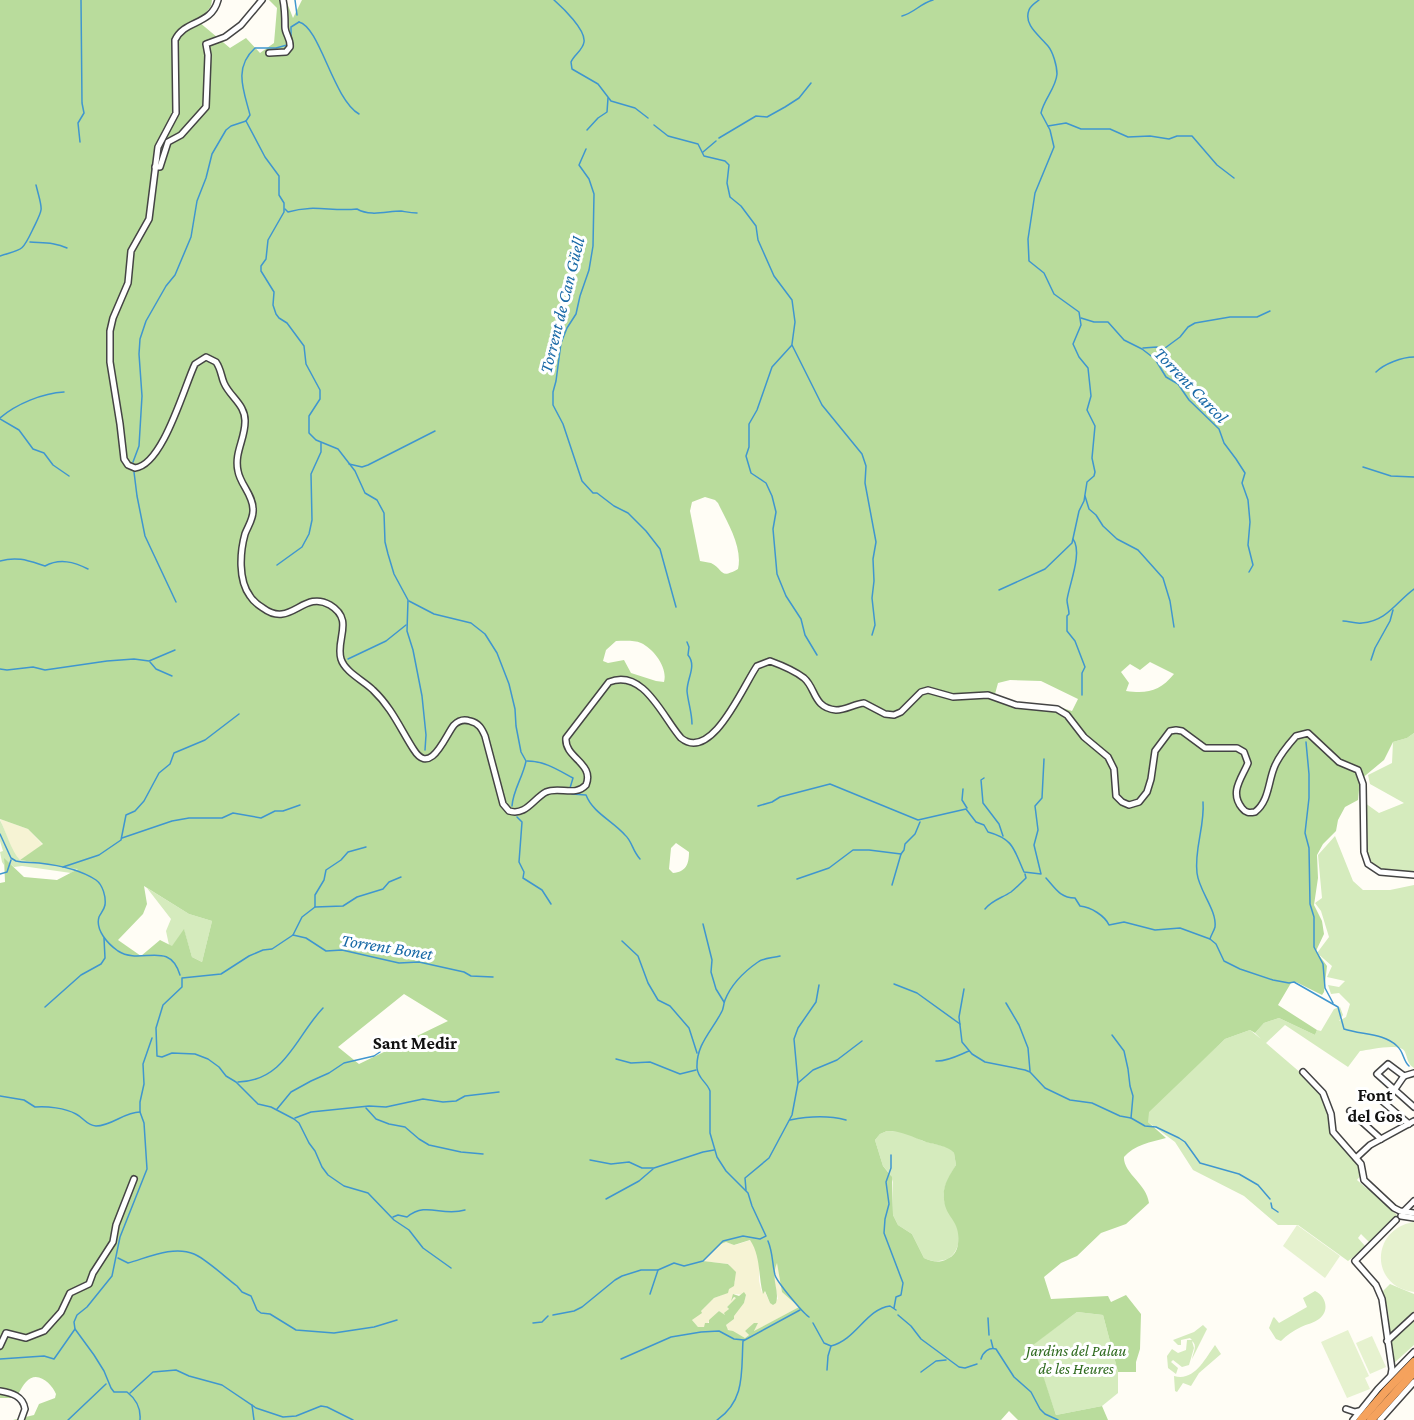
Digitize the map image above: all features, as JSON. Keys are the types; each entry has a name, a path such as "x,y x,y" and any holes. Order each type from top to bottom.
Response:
{"highway":[{"path":"1362,1420 1414,1362"},
{"path":"1371,1420 1414,1372"}],"street":[{"path":"219,0 211,15 184,29 176,37 176,114 159,144 149,219 131,251 126,288 110,331 110,362 125,461 135,468 146,463 167,434 195,363 203,358 215,360 226,386 242,407 245,417 237,462 238,475 253,505 253,515 244,539 242,559 245,588 250,598 269,612 279,615 288,614 303,604 314,601 326,603 335,609 344,625 340,653 343,663 381,698 398,720 416,753 429,758 437,753 457,722 469,720 477,724 485,736 502,802 509,811 522,811 548,791 558,789 577,791 584,787 588,781 588,773 568,750 566,738 609,682 624,679 642,687 681,738 689,743 697,744 705,740 724,720 736,704 756,668 767,661 805,679 817,700 833,709 843,709 864,703 885,714 894,715 901,712 921,692 928,690 953,698 988,695 1013,705 1060,710 1069,717 1084,737 1108,757 1114,769 1115,794 1119,800 1127,804 1137,803 1147,792 1155,751 1170,731 1182,731 1207,749 1240,749 1246,754 1248,762 1238,782 1237,797 1244,810 1253,813 1263,803 1275,765 1294,738 1303,733 1312,735 1339,762 1356,768 1361,775 1365,854 1369,866 1380,873 1414,875"},
{"path":"155,167 159,168 163,164 168,142 181,135 206,107 208,55 206,44 225,37 241,25 262,0"},
{"path":"269,53 286,52 290,47 291,41 285,29 286,16 283,0"},
{"path":"1404,1076 1388,1064 1377,1074 1414,1107"},
{"path":"1303,1072 1323,1093 1331,1114 1334,1132 1361,1164 1364,1180 1394,1208 1414,1218"},
{"path":"1395,1089 1404,1076 1414,1073"},
{"path":"1356,1158 1370,1145 1412,1123 1381,1100"},
{"path":"1350,1112 1381,1139"},
{"path":"0,1346 6,1333 26,1338 44,1331 61,1312 70,1293 89,1284 93,1273 113,1242 116,1225 133,1182"},
{"path":"1402,1214 1414,1202"},
{"path":"1402,1214 1414,1213"},
{"path":"1391,1375 1382,1299 1376,1285 1355,1261 1396,1220"},
{"path":"1387,1341 1414,1316"},
{"path":"1385,1322 1388,1326 1399,1329"},
{"path":"1352,1420 1414,1352"},
{"path":"1380,1420 1414,1382"},
{"path":"0,1391 18,1397 24,1402 25,1412 21,1420"},
{"path":"1352,1420 1346,1409 1355,1412 1360,1410"}],"shaded area":[{"path":"0,819 28,829 43,845 20,860 14,855"},
{"path":"751,1240 759,1260 759,1281 762,1293 764,1290 770,1303 778,1299 773,1275 777,1261 799,1307 753,1332 758,1323 745,1331 749,1335 745,1338 727,1329 726,1325 734,1319 733,1316 744,1303 746,1295 734,1294 731,1300 737,1298 727,1307 729,1309 726,1316 719,1311 704,1327 698,1327 692,1320 714,1298 722,1295 735,1282 729,1264 702,1261 721,1244 726,1242 735,1245"}],"green space":[{"path":"0,0 212,0 211,6 199,22 230,48 246,38 260,53 274,43 277,8 269,0 286,0 293,18 302,0 1414,0 1414,733 1407,738 1393,742 1384,760 1360,780 1358,800 1345,807 1338,820 1336,831 1323,844 1317,855 1318,878 1314,905 1322,921 1324,934 1316,951 1327,966 1324,992 1322,995 1296,982 1291,983 1278,1005 1317,1030 1315,1035 1279,1018 1264,1023 1255,1033 1250,1030 1225,1039 1149,1112 1148,1122 1166,1138 1138,1147 1124,1157 1127,1168 1144,1190 1149,1203 1126,1224 1101,1233 1077,1256 1061,1263 1044,1277 1051,1299 1108,1296 1111,1302 1126,1295 1141,1314 1140,1349 1136,1372 1118,1372 1103,1315 1077,1312 1033,1345 1056,1415 1102,1406 1108,1420 1018,1420 1009,1411 1001,1420 13,1420 34,1415 39,1404 55,1398 56,1394 48,1382 35,1377 26,1382 15,1398 0,1398 0,883 5,882 4,858 24,877 57,880 78,869 20,860 43,844 28,829 0,819","holes":["705,497 718,503 736,543 738,569 725,574 715,565 700,561 690,511 692,502","616,641 641,643 651,650 662,665 664,682 631,673 624,660 608,663 603,661 606,650","1150,662 1174,674 1164,684 1153,690 1126,691 1129,683 1121,672 1130,664 1140,670","1010,680 1041,681 1078,699 1072,711 1059,707 1017,703 995,694 998,683","676,843 689,852 688,860 686,867 681,871 673,873 669,869 671,848","144,886 189,914 212,921 202,962 192,957 184,929 172,946 160,940 141,956 118,940 143,914 147,904","404,994 448,1021 359,1064 338,1047","887,1131 898,1132 944,1147 954,1153 956,1165 944,1190 945,1206 958,1236 957,1249 952,1256 939,1261 924,1258 912,1234 898,1225 893,1215 892,1177 883,1166 875,1140","750,1240 758,1259 763,1294 765,1291 770,1303 773,1305 776,1303 774,1274 777,1263 782,1292 799,1307 754,1331 758,1323 754,1323 745,1331 749,1335 745,1338 728,1330 726,1325 734,1319 746,1295 744,1292 739,1296 733,1294 731,1301 734,1297 736,1298 727,1307 729,1309 724,1313 725,1315 719,1311 709,1320 709,1323 705,1323 704,1327 698,1327 692,1320 702,1313 701,1311 714,1298 728,1293 729,1289 734,1286 736,1272 728,1264 703,1261 726,1242 734,1245"]},
{"path":"1414,733 1414,872 1384,871 1376,868 1369,856 1365,803 1379,813 1404,803 1370,784 1368,775 1392,763 1393,742 1407,738"},
{"path":"0,820 20,860 79,868 71,873 22,866 14,867 4,859 4,865 0,852 3,851 0,841"},
{"path":"1335,836 1353,881 1363,890 1390,890 1414,885 1414,1068 1409,1063 1405,1052 1398,1047 1360,1051 1348,1067 1285,1025 1266,1043 1316,1086 1329,1110 1332,1132 1360,1165 1361,1175 1357,1180 1398,1216 1371,1244 1361,1234 1358,1238 1366,1247 1348,1261 1298,1225 1278,1225 1244,1196 1193,1170 1175,1142 1148,1122 1148,1111 1225,1039 1250,1030 1261,1039 1255,1033 1264,1023 1279,1018 1315,1035 1317,1030 1321,1031 1334,1009 1340,1007 1343,1015 1339,1021 1346,1017 1350,1004 1339,993 1331,994 1328,985 1339,987 1345,981 1327,977 1332,966 1317,953 1329,937 1321,911 1315,903 1322,898 1318,855"},
{"path":"147,888 189,914 212,921 202,962 192,957 184,930 172,947 169,945 166,931 171,919"},
{"path":"887,1131 905,1132 923,1141 947,1147 954,1153 956,1165 947,1181 944,1200 957,1225 959,1240 954,1253 947,1259 936,1261 924,1258 912,1234 898,1225 893,1215 893,1182 883,1166 875,1140"},
{"path":"1414,1222 1414,1292 1400,1288 1389,1280 1383,1270 1381,1258 1383,1246 1389,1236 1399,1227"},
{"path":"1297,1225 1340,1256 1325,1278 1283,1246"},
{"path":"1390,1284 1414,1294 1414,1345 1393,1364 1388,1311 1383,1291"},
{"path":"1315,1291 1324,1300 1325,1312 1322,1316 1281,1341 1276,1339 1269,1328 1273,1318 1279,1323 1307,1307 1303,1298"},
{"name":"Jardins del Palau de les Heures","path":"1077,1312 1103,1315 1118,1372 1118,1393 1102,1406 1056,1415 1032,1345"},
{"path":"1203,1325 1207,1329 1192,1359 1195,1347 1192,1341 1194,1348 1189,1365 1182,1367 1173,1360 1171,1362 1178,1368 1176,1374 1168,1368 1167,1356 1172,1349 1178,1353 1186,1350 1187,1340 1192,1340 1190,1338 1181,1340 1181,1345 1178,1345 1173,1340 1194,1332"},
{"path":"1348,1330 1369,1376 1365,1378 1370,1389 1347,1398 1321,1342"},
{"path":"1372,1336 1386,1367 1370,1374 1356,1343"},
{"path":"1215,1345 1221,1354 1199,1373 1191,1386 1183,1383 1177,1392 1175,1391 1174,1376 1181,1377 1193,1373"}],"waterway":[{"path":"80,142 78,123 84,113 81,0"},
{"path":"295,0 297,15"},
{"path":"554,0 573,20 584,37 582,48 571,62 572,69 598,84 611,101 635,108 648,118"},
{"path":"902,16 933,0"},
{"path":"999,590 1045,569 1072,543 1087,482 1095,472 1092,458 1095,426 1087,410 1091,396 1088,368 1079,357 1073,344 1081,325 1079,312 1054,294 1044,273 1029,261 1028,239 1035,193 1054,147 1050,130 1041,113 1057,74 1050,49 1028,21 1030,8 1039,0"},
{"path":"299,22 307,27 314,36 342,94 359,114"},
{"path":"291,39 291,27 299,22"},
{"path":"246,121 250,115 243,89 242,72 248,56 255,48 276,48 287,45"},
{"path":"719,138 756,116 767,117 785,107 799,98 811,83"},
{"name":"Torrent de Can Güell","path":"587,130 607,112 608,98"},
{"path":"246,121 265,157 279,176 279,195 284,203 284,212 268,240 266,259 261,266 261,271 274,292 273,305 276,314 287,323 304,346 306,364 320,390 320,399 309,416 309,433 316,440 338,449 355,471 365,493 377,500 384,513 385,542 388,554 394,574 408,600 407,631 422,696 426,735 425,750"},
{"path":"133,462 139,446 142,396 140,339 146,321 175,275 191,237 197,201 212,154 226,130 246,121"},
{"path":"1048,126 1066,123 1081,129 1110,129 1128,137 1150,136 1169,139 1177,136 1192,136 1217,165 1234,178"},
{"path":"654,125 668,136 698,144 704,156 725,161 729,165 727,183 730,197 741,206 756,226 758,240 774,276 792,300 795,322 792,344"},
{"path":"703,152 716,141"},
{"name":"Torrent de Can Güell","path":"586,149 579,165 589,179 594,194 593,246 589,270 576,314 561,343 553,405 563,424 582,481 593,493 597,493 628,513 660,549 676,607"},
{"path":"0,256 20,249 29,238 41,209 36,185"},
{"path":"285,209 288,212 315,208 357,209 373,213 401,211 417,213"},
{"path":"30,242 67,248"},
{"path":"1143,348 1157,347 1161,351 1195,323 1230,317 1257,317 1270,311"},
{"name":"Torrent Carcol","path":"1081,318 1094,322 1108,322 1124,340 1155,359 1166,377 1178,384 1189,400 1219,429 1224,443 1245,473 1242,483 1248,500 1250,522 1248,545 1253,565 1249,572"},
{"path":"792,345 772,367 757,410 749,424 749,447 746,456 751,473 766,483 772,496 776,512 773,529 777,574 786,596 801,619 805,635 817,655"},
{"path":"792,345 822,405 862,454 866,466 865,483 876,542 872,598 875,625 872,635"},
{"path":"1376,372 1404,358 1414,357"},
{"path":"0,418 30,400 64,392"},
{"path":"0,419 19,430 33,449 44,453 53,465 69,476"},
{"path":"349,464 362,467 368,465 435,431"},
{"path":"277,565 302,547 309,534 312,520 311,474 321,452 321,443"},
{"path":"1363,467 1391,476 1414,477"},
{"path":"134,472 145,536 176,602"},
{"path":"1085,496 1089,509 1103,526 1117,539 1138,550 1163,578 1174,627"},
{"path":"1073,539 1077,552 1067,600 1069,614 1067,631 1075,641 1085,667 1082,673 1082,695"},
{"path":"0,561 18,559 45,566 56,562 67,562 88,569"},
{"path":"1343,621 1359,623 1378,619 1414,589"},
{"path":"409,601 434,614 471,623 485,634 497,653 509,684 521,752 526,761 512,806"},
{"path":"1371,660 1393,610"},
{"path":"348,659 386,641 406,625"},
{"name":"Torrent de Can Güell","path":"687,642 688,655 692,663 687,686 692,724"},
{"path":"0,669 33,667 45,670 107,661 134,659 149,661 175,650"},
{"path":"150,662 156,669 172,676"},
{"path":"63,867 99,855 121,840 126,815 135,811 144,801 159,773 170,764 174,753 205,740 239,714"},
{"path":"1306,742 1309,798 1305,833 1309,848 1310,904 1314,917 1314,947 1323,964 1325,988 1333,1003"},
{"path":"758,806 780,797 830,784 918,820 966,809 976,822 984,825 988,832 1003,838 1012,846 1024,872 1041,874 1034,845 1038,830 1035,806 1042,798 1044,759"},
{"path":"527,761 546,764 573,778 570,788"},
{"path":"984,778 981,780 983,803 999,824 1003,836"},
{"path":"963,789 962,800 967,808"},
{"path":"572,794 586,795 593,807 627,837 640,859"},
{"path":"1203,802 1196,864 1198,880 1215,921 1210,939"},
{"path":"122,838 172,821 189,818 222,818 233,813 261,818 275,811 283,811 300,805"},
{"path":"517,817 522,822 519,862 524,872 523,878 542,890 551,904"},
{"path":"797,879 829,868 853,850 901,854 905,844 915,834 920,822"},
{"path":"0,834 11,858 16,861 61,867 83,873 96,880 104,895 105,905 98,922 107,941 118,951 127,955 154,955 169,958 180,975"},
{"path":"293,935 302,917 315,907 315,895 324,880 326,870 348,852 366,847"},
{"path":"892,885 901,854"},
{"path":"0,874 7,872 11,860"},
{"path":"985,909 1015,889 1026,878 1025,874"},
{"path":"315,907 343,906 357,897 383,889 389,882 401,877"},
{"path":"1046,878 1055,889 1070,898 1075,898 1080,906 1097,912 1109,925 1124,922 1155,930 1180,928 1210,939 1216,944 1224,961 1240,969 1273,980 1294,982 1338,1007 1344,1029 1379,1036 1392,1042 1399,1048 1409,1066"},
{"path":"703,924 712,960 711,972 716,989 724,1002"},
{"name":"Torrent Bonet","path":"451,1268 423,1248 409,1230 394,1220 368,1193 344,1186 328,1175 299,1123 294,1119 271,1107 258,1104 208,1059 195,1054 172,1053 162,1057 157,1056 156,1028 163,1005 182,987 182,978 221,974 249,956 272,949 293,935 306,938 326,951 342,950 399,963 419,962 464,972 471,976 493,977"},
{"path":"45,1007 81,975 101,964 105,958 104,938"},
{"path":"622,941 638,956 648,983 658,1000 670,1006 689,1028 697,1053"},
{"path":"553,1315 582,1307 622,1276 641,1270 658,1270 674,1263 684,1266 703,1261 723,1241 743,1236 760,1239 766,1236 748,1193 726,1171 717,1157 710,1133 710,1091 698,1072 697,1060 705,1039 735,984 760,961 780,956"},
{"path":"894,984 917,993 960,1024"},
{"path":"746,1190 745,1178 769,1158 792,1115 798,1083 794,1039 798,1028 816,1002 819,985"},
{"path":"964,989 959,1017 962,1042 972,1054 985,1062 1030,1072 1045,1088 1070,1100 1092,1103 1179,1138 1185,1142 1200,1163 1239,1174 1258,1185 1270,1199"},
{"path":"1006,1003 1019,1025 1028,1048 1030,1071"},
{"path":"238,1082 254,1080 278,1066 323,1008"},
{"path":"1112,1035 1124,1051 1133,1096 1131,1118"},
{"path":"140,1420 139,1408 133,1398 127,1392 114,1392 104,1371 75,1329 74,1322 77,1315 87,1307 112,1276 120,1237 147,1169 140,1102 144,1084 143,1064 152,1038"},
{"path":"798,1083 813,1070 837,1060 862,1041"},
{"path":"936,1061 969,1051"},
{"path":"277,1109 291,1092 344,1063 374,1056 380,1052"},
{"path":"616,1059 631,1063 650,1062 680,1074 696,1070"},
{"path":"295,1118 311,1112 369,1106 386,1107 423,1099 456,1101 465,1096 499,1092"},
{"path":"0,1096 24,1100 35,1107 67,1110 96,1126 140,1112"},
{"path":"366,1108 376,1119 405,1127 429,1145 483,1154"},
{"path":"790,1120 818,1117 846,1120"},
{"path":"590,1160 611,1164 629,1162 642,1168 654,1168 714,1150"},
{"path":"891,1155 891,1168 886,1182 889,1204 884,1233 903,1283 901,1295 896,1297 894,1308"},
{"path":"606,1199 639,1181 653,1169"},
{"path":"1271,1203 1272,1208 1278,1212"},
{"path":"393,1217 398,1215 407,1217 421,1210 449,1212 465,1210"},
{"path":"768,1241 777,1279 809,1317"},
{"path":"118,1258 128,1263 169,1252 194,1254 216,1268 242,1292 251,1296 257,1310 261,1313 270,1314 296,1330 334,1333 374,1327 397,1320"},
{"path":"650,1294 658,1270"},
{"path":"813,1323 824,1343 831,1346 847,1338 867,1318 882,1308 890,1306 896,1310"},
{"path":"717,1420 733,1403 737,1394 742,1374 743,1341 800,1310"},
{"path":"898,1315 921,1339 959,1367 965,1368 977,1364"},
{"path":"533,1323 542,1322 548,1316"},
{"path":"988,1318 989,1335"},
{"path":"0,1359 44,1356 54,1359 75,1329"},
{"path":"621,1359 671,1337 701,1332 719,1331 734,1339 744,1340"},
{"path":"991,1340 993,1348"},
{"path":"827,1370 831,1346"},
{"path":"981,1359 987,1351 996,1349 1014,1377 1031,1392 1040,1409 1058,1420"},
{"path":"921,1372 936,1361 946,1360"},
{"path":"130,1393 153,1372 176,1370 222,1385 256,1408 283,1417 296,1416 321,1406 353,1420"},
{"path":"68,1420 106,1384"},
{"path":"252,1405 254,1420"}],"district":[{"name":"Sant Medir","path":"415,1043"},
{"name":"Font del Gos","path":"1375,1105"}]}
